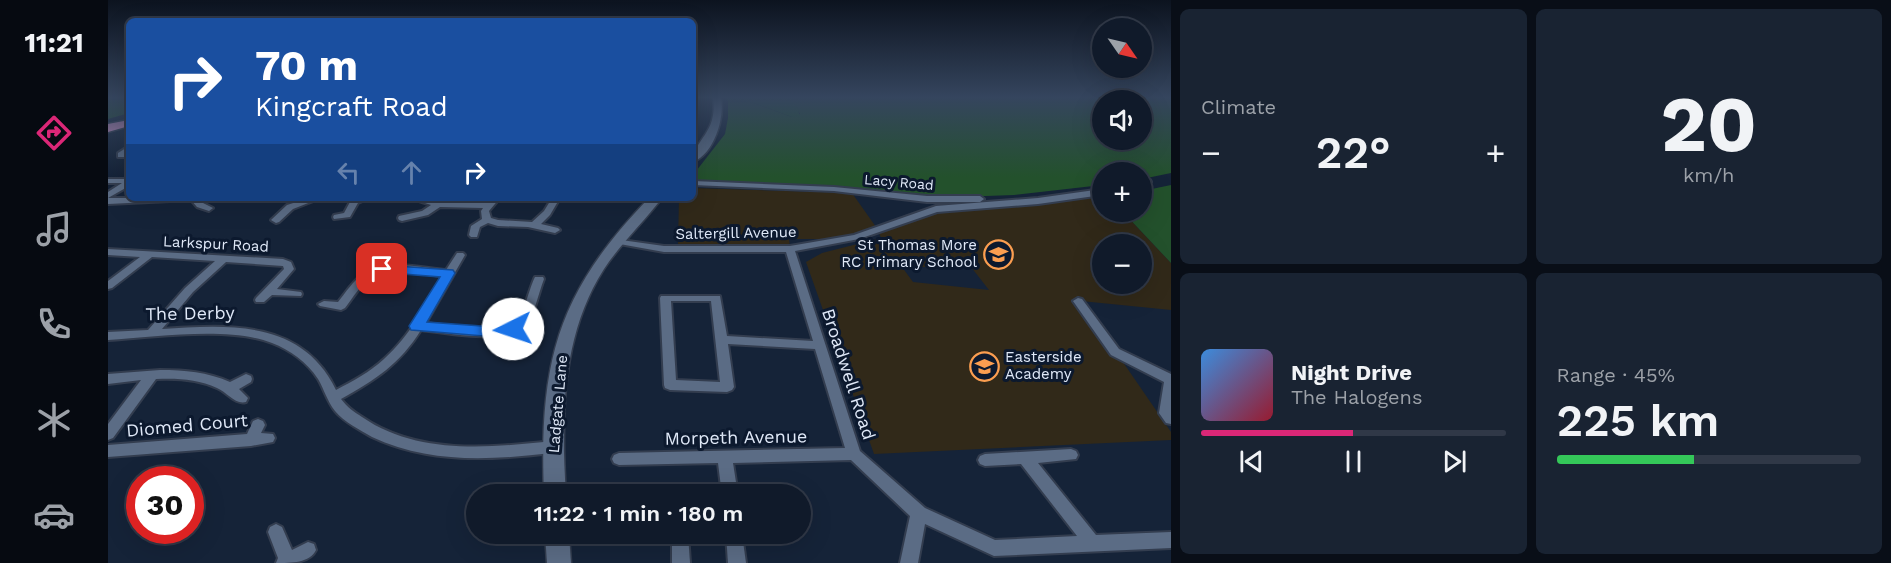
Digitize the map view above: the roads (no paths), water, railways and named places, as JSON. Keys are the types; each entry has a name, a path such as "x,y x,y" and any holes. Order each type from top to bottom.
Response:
{"main road":[{"path":"696,155 708,141 716,124"},
{"name":"Ladgate Lane","path":"554,484 552,447 559,366 570,322 590,280 617,242 653,201"},
{"path":"558,544 559,563"}],"street":[{"path":"108,181 126,182"},
{"name":"Lacy Road","path":"696,183 843,190 927,199 1019,196 1092,188"},
{"path":"108,195 126,184"},
{"name":"Saltergill Avenue","path":"617,242 664,249 790,249 856,237 936,209 1038,201 1092,193"},
{"path":"108,201 126,200"},
{"path":"195,201 209,208"},
{"path":"277,215 303,201"},
{"path":"346,217 350,201"},
{"path":"428,201 438,204 492,202"},
{"path":"534,225 547,213 554,201"},
{"path":"492,202 484,215 487,220 494,223 534,225 555,230"},
{"path":"402,218 420,215 438,204"},
{"path":"474,235 476,226 487,220"},
{"name":"Broadwell Road","path":"790,249 818,345 854,454 919,513 994,548 1171,540"},
{"name":"Larkspur Road","path":"108,252 287,264 289,269 287,273 260,300"},
{"path":"108,286 149,255"},
{"path":"334,397 382,367 395,355 417,326 460,255"},
{"path":"152,333 189,290 223,259"},
{"path":"324,304 337,310 364,278 375,271 387,269 448,273"},
{"path":"417,326 496,332 513,329 521,322 539,279"},
{"path":"269,291 297,294"},
{"path":"664,298 716,298 721,340 727,387 670,385 664,298"},
{"path":"1078,301 1114,352 1170,379 1166,413 1171,419"},
{"name":"The Derby","path":"108,336 230,330 268,336 299,351 312,362 340,408 366,429 399,443 453,452 512,452 552,447"},
{"path":"721,340 818,345"},
{"name":"Diomed Court","path":"108,434 152,376"},
{"name":"Diomed Court","path":"108,379 199,376 236,393 246,379"},
{"path":"251,440 258,425"},
{"name":"Diomed Court","path":"108,451 268,438"},
{"name":"Morpeth Avenue","path":"619,459 854,454"},
{"path":"985,460 1071,455"},
{"path":"725,457 729,484"},
{"path":"1024,457 1092,543"},
{"path":"909,563 919,513"},
{"path":"276,532 286,562 308,550"},
{"path":"680,544 681,563"},
{"path":"735,544 737,563"}],"place":[{"name":"St Thomas More RC Primary School","path":"998,254"},
{"name":"Easterside Academy","path":"984,366"}]}
